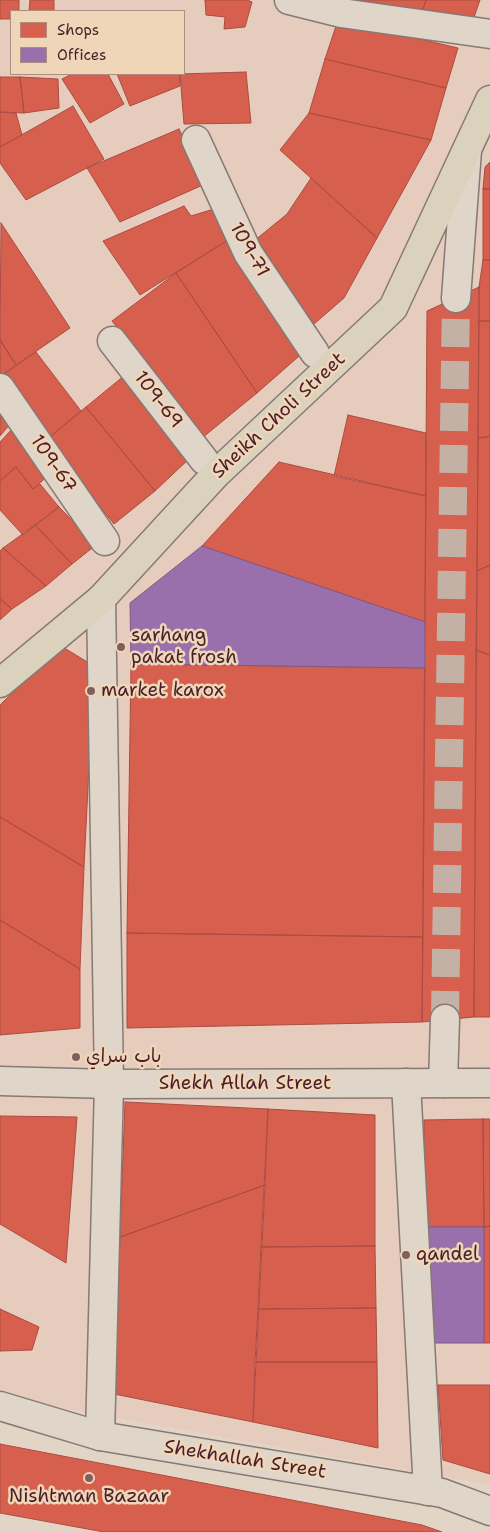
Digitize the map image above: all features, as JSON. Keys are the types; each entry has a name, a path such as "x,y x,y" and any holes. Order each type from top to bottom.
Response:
{"main road":[{"name":"Sheikh Choli Street","path":"0,684 101,599 216,474 393,308 490,100"}],"street":[{"path":"289,0 341,13 490,34"},
{"name":"109-71","path":"196,140 248,253 315,353"},
{"path":"456,298 468,145"},
{"name":"109-69","path":"112,341 204,460"},
{"name":"109-67","path":"0,388 106,541"},
{"path":"100,1436 109,1084 101,599"},
{"path":"443,1083 445,1019"},
{"name":"Shekh Allah Street","path":"0,1081 109,1084 490,1083"},
{"path":"406,1083 428,1491"},
{"name":"Shekhallah Street","path":"0,1406 100,1436 442,1493 490,1511"}],"shaded area":[{"path":"0,0 490,0 490,1485 0,1397"}],"building: Shops":[{"path":"0,0 19,0 19,10 10,10 10,19 0,19"},
{"path":"30,0 54,0 54,10 29,10"},
{"path":"205,0 247,0 252,2 245,27 224,29 225,17 206,15"},
{"path":"355,0 426,0 421,15"},
{"path":"426,0 480,0 472,23 421,15"},
{"path":"338,20 458,48 446,88 325,59"},
{"path":"325,59 446,88 431,140 309,113"},
{"path":"246,72 251,123 184,124 180,75"},
{"path":"70,75 109,75 124,104 90,123 62,79"},
{"path":"117,75 180,75 180,86 130,106"},
{"path":"0,77 20,77 24,113 0,112"},
{"path":"20,77 58,79 59,108 24,113"},
{"path":"73,106 104,159 26,200 0,163 0,147"},
{"path":"0,112 16,113 22,135 0,147"},
{"path":"309,113 431,140 377,238 280,150"},
{"path":"179,129 205,184 120,222 87,168"},
{"path":"490,162 490,189 483,189 485,167"},
{"path":"311,178 377,238 344,298 314,324 254,241 287,214"},
{"path":"483,189 490,189 490,260 483,260"},
{"path":"184,206 191,216 214,209 231,238 140,295 103,241"},
{"path":"1,223 70,328 16,365 0,340"},
{"path":"231,238 306,350 257,393 176,273"},
{"path":"483,260 490,260 490,321 479,321 479,287"},
{"path":"176,273 257,393 202,438 112,321"},
{"path":"479,287 474,1017 422,1022 427,311"},
{"path":"479,321 490,321 490,437 478,438"},
{"path":"0,340 16,365 1,376 0,375"},
{"path":"36,352 81,411 45,441 1,376"},
{"path":"125,375 191,457 155,491 86,407"},
{"path":"0,404 16,417 0,436"},
{"path":"86,407 155,491 114,524 45,441"},
{"path":"348,415 426,433 426,496 334,476"},
{"path":"14,427 50,474 33,489 16,467 0,481 0,442"},
{"path":"490,436 490,565 477,571 478,438"},
{"path":"279,462 426,496 425,622 202,546"},
{"path":"16,467 33,489 40,484 59,507 23,535 0,510 0,481"},
{"path":"59,507 96,545 72,564 35,525"},
{"path":"35,525 72,564 46,586 3,548"},
{"path":"3,548 46,586 12,609 0,599 0,551"},
{"path":"490,565 490,655 476,650 477,571"},
{"path":"0,599 12,609 0,620"},
{"path":"61,646 94,666 84,867 0,817 0,705"},
{"path":"476,650 490,655 490,1017 474,1017"},
{"path":"131,664 425,668 423,937 127,933"},
{"path":"0,817 84,867 80,969 0,920"},
{"path":"0,920 80,969 80,1028 0,1035"},
{"path":"127,933 423,937 422,1022 127,1028"},
{"path":"125,1102 268,1109 265,1185 120,1237"},
{"path":"268,1109 375,1115 375,1246 261,1247"},
{"path":"0,1116 77,1117 66,1263 0,1224"},
{"path":"483,1119 484,1227 425,1227 424,1120"},
{"path":"483,1119 490,1119 490,1226 484,1227"},
{"path":"265,1185 253,1422 114,1394 120,1237"},
{"path":"490,1226 490,1343 484,1343 484,1227"},
{"path":"375,1246 376,1308 258,1309 261,1247"},
{"path":"376,1308 377,1362 255,1362 258,1309"},
{"path":"0,1309 39,1327 32,1350 0,1351"},
{"path":"255,1362 377,1362 378,1448 253,1422"},
{"path":"438,1385 490,1385 490,1474 443,1460"},
{"name":"Nishtman Bazaar","path":"0,1444 422,1525 442,1532 104,1532 0,1513"}],"building: Offices":[{"path":"202,546 425,622 425,668 131,664 130,603"},
{"path":"425,1227 484,1227 484,1343 426,1343"}],"tunnel":[{"path":"445,1019 456,298"}],"place":[{"name":"sarhang pakat frosh","path":"121,647"},
{"name":"market karox","path":"91,691"},
{"name":"باب سراي","path":"76,1057"},
{"name":"qandel","path":"406,1255"},
{"name":"Nishtman Bazaar","path":"89,1478"}]}
